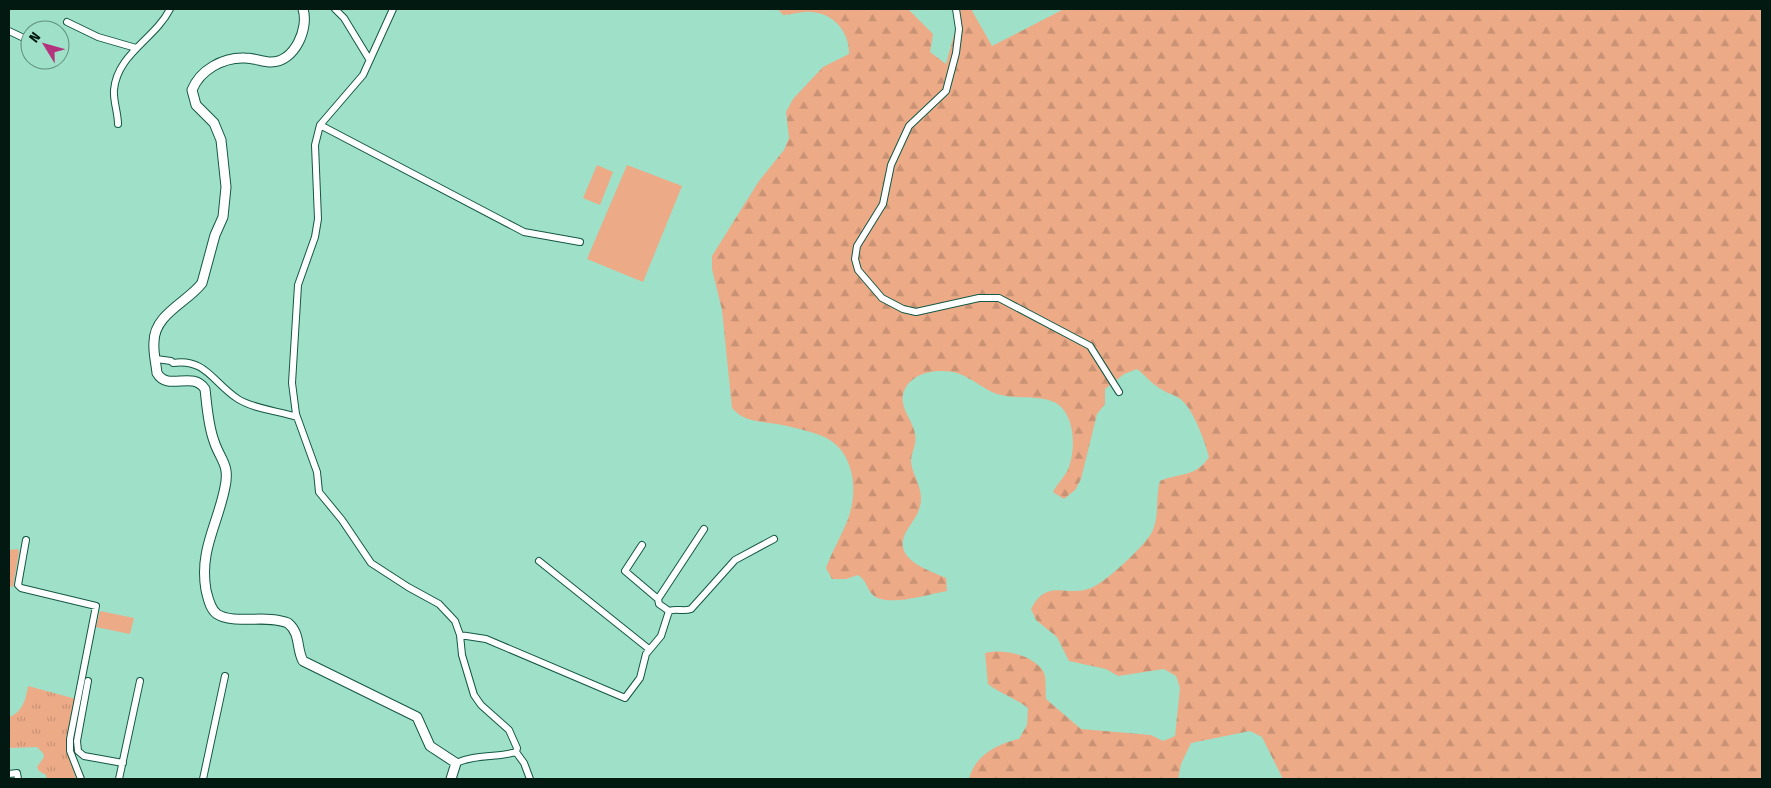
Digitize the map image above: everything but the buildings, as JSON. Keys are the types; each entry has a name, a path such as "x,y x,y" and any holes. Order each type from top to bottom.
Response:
{"street":[{"path":"118,124 113,92 115,81 127,58 160,26 170,9"},
{"path":"303,9 305,24 302,35 288,55 273,62 238,58 219,63 204,72 192,90 196,104 214,123 221,140 226,206 202,283 196,292 165,318 157,328 153,340 156,360 160,378 168,382 192,379 202,384 205,389 214,441 227,469 225,488 205,552 205,582 208,599 213,610 218,614 234,618 279,619 288,623 298,636 300,655 303,661 417,717 430,746 456,763"},
{"path":"335,9 344,18 369,60"},
{"path":"393,9 363,75 320,125 316,145 318,219 315,236 298,284 295,311 292,383 297,417 317,472 319,492 342,520 371,563 443,607 455,621 460,635 462,655 474,695 481,705 509,730 517,748 516,752 524,763 530,779"},
{"path":"956,9 959,29 956,53 946,91 909,126 891,165 883,204 857,246 855,259 858,270 882,298 903,309 916,312 978,298 999,298 1090,346 1119,392"},
{"path":"70,24 98,37 136,48"},
{"path":"320,125 524,232 580,242"},
{"path":"156,360 171,361 173,363 188,361 202,368 237,399 297,417"},
{"path":"658,599 704,529"},
{"path":"669,611 674,609 691,609 734,560 774,539"},
{"path":"26,540 18,585 21,588 96,606 70,739 70,751 81,779"},
{"path":"642,545 626,571 658,599 659,604 669,611"},
{"path":"539,561 649,649"},
{"path":"460,635 486,639 625,698 640,678 644,660 649,649 661,636 669,611"},
{"path":"204,779 225,676"},
{"path":"88,681 76,741 78,751 84,756 123,762"},
{"path":"119,779 140,681"},
{"path":"456,763 471,757 516,752"},
{"path":"451,779 456,763"},
{"path":"9,774 17,773 18,779"}],"green space":[{"path":"778,9 908,9 933,34 930,52 946,64 961,9 971,9 992,46 1064,9 1762,9 1762,779 1283,779 1262,737 1250,731 1191,743 1181,764 1178,779 969,779 976,763 982,757 1003,744 1019,739 1027,725 1028,708 988,684 985,653 1000,651 1017,654 1039,665 1045,677 1046,699 1081,729 1151,735 1163,741 1175,736 1180,688 1176,676 1164,669 1118,676 1106,669 1069,661 1057,637 1036,620 1031,609 1037,599 1044,594 1058,590 1073,591 1091,588 1098,585 1114,572 1140,548 1151,534 1156,521 1160,481 1187,474 1204,464 1209,457 1189,408 1179,398 1152,383 1137,369 1124,374 1105,389 1105,404 1097,414 1081,479 1075,490 1064,499 1053,492 1069,467 1073,441 1070,422 1061,407 1048,400 995,393 957,373 941,371 925,374 911,381 903,395 903,405 915,434 915,444 911,460 921,500 919,510 905,534 903,543 904,551 915,563 946,578 947,591 909,599 889,600 874,596 858,575 846,579 832,579 826,568 848,519 853,495 851,471 847,460 833,442 822,436 747,418 732,408 722,310 712,269 712,256 759,181 784,150 789,138 786,112 793,99 823,67 849,54 849,46 843,32 827,16 811,12 783,15"},
{"path":"597,165 613,172 600,205 583,198"},
{"path":"627,165 682,186 643,282 587,259"},
{"path":"18,549 13,587 9,586 9,550"},
{"path":"100,611 134,618 130,634 96,627"},
{"path":"28,686 76,699 69,756 76,779 47,779 46,775 39,771 37,767 44,757 37,747 9,748 9,717 20,709 25,700"}]}
